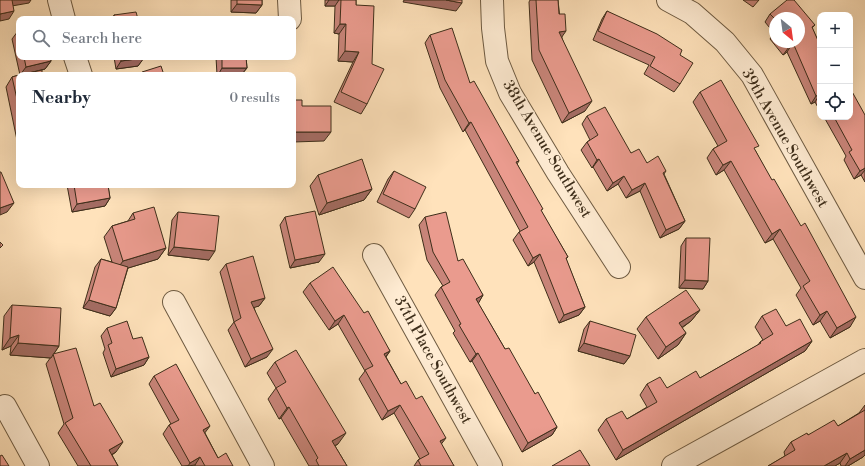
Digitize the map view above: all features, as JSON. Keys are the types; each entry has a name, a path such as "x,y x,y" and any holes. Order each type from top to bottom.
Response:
{"street":[{"path":"59,0 63,16"},
{"path":"289,0 290,16"},
{"name":"38th Avenue Southwest","path":"492,0 493,28 497,61 510,93 558,173 619,267"},
{"name":"39th Avenue Southwest","path":"668,0 692,13 725,42 752,75 865,278"},
{"path":"76,60 80,72"},
{"name":"37th Place Southwest","path":"374,255 491,466"},
{"path":"174,302 263,466"},
{"path":"673,466 865,360"},
{"path":"5,406 38,466"}],"building":[{"path":"0,0 12,0 14,11 0,14"},
{"path":"237,0 262,0 262,5 237,4"},
{"path":"341,0 356,0 356,5 374,6 372,64 384,69 367,104 341,92 359,52 345,51 346,24 340,24"},
{"path":"446,0 462,0 462,3"},
{"path":"536,0 558,0 559,14 565,14 566,31 559,32 592,101 569,113 539,50"},
{"path":"787,0 794,0 804,12 772,12"},
{"path":"607,11 657,34 682,50 680,55 693,63 680,84 650,66 655,57 598,31"},
{"path":"136,12 137,16 114,16"},
{"path":"805,13 815,25 812,27 817,38 816,96 795,48 805,48"},
{"path":"452,28 470,83 474,81 519,161 516,162 568,257 566,258 585,307 564,315 540,254 533,258 519,232 528,227 471,122 469,123 445,80 430,35"},
{"path":"25,60 51,60 51,61 26,67"},
{"path":"222,60 246,60 247,68 222,68"},
{"path":"161,66 163,72 142,72"},
{"path":"16,76 16,95 12,77"},
{"path":"721,80 759,146 754,148 772,180 774,179 801,226 805,223 856,317 837,328 827,311 820,315 803,286 810,281 780,229 772,234 731,161 723,165 713,149 727,141 700,92"},
{"path":"853,93 865,115 865,168 860,171 849,152 852,150 836,120 853,120"},
{"path":"296,100 302,100 302,106 331,106 331,132 296,132"},
{"path":"605,107 631,153 639,149 647,163 658,156 666,171 663,173 685,221 666,230 645,183 632,190 624,176 613,183 587,142 598,135 587,116"},
{"path":"362,159 372,189 327,203 318,175"},
{"path":"394,171 426,187 415,209 383,194"},
{"path":"0,172 14,203 0,208"},
{"path":"74,188 108,188 110,198 77,204"},
{"path":"154,207 166,248 123,261 112,226 135,219 133,213"},
{"path":"315,211 325,254 295,260 285,217"},
{"path":"178,212 219,216 215,251 174,247"},
{"path":"446,212 458,261 463,259 483,295 476,299 505,349 509,348 535,394 538,392 557,427 528,443 478,353 476,354 459,325 461,324 441,287 450,282 433,252 425,217"},
{"path":"686,238 710,238 708,281 685,280"},
{"path":"253,256 265,298 251,302 273,349 251,359 234,322 241,318 226,264"},
{"path":"101,259 128,267 116,308 89,300"},
{"path":"333,267 364,313 368,311 390,351 384,354 401,384 406,381 416,399 422,396 446,438 440,441 454,466 421,466 418,460 429,454 400,405 388,411 365,370 373,366 344,315 335,321 310,283"},
{"path":"686,290 700,310 679,323 686,333 666,347 646,317"},
{"path":"12,305 61,308 59,346 18,343 19,335 10,338"},
{"path":"776,309 786,326 800,319 812,341 623,450 606,419 622,411 627,419 657,402 647,384 660,377 667,388 696,371 700,378 761,343 760,342 773,334 762,316"},
{"path":"127,321 133,339 142,337 149,357 116,369 108,345 112,343 107,328"},
{"path":"590,321 636,335 630,356 584,343"},
{"path":"76,348 94,406 100,403 123,442 109,450 118,466 91,466 65,423 73,418 53,354"},
{"path":"296,350 346,433 332,441 347,466 319,466 316,460 318,458 289,407 287,408 276,388 286,382 275,362"},
{"path":"176,364 210,426 203,430 218,458 226,453 233,466 205,466 200,457 190,463 169,425 179,420 154,376"},
{"path":"865,410 865,450 850,459 847,453 824,466 768,466 795,450 791,442 807,433 808,435 834,420 838,426"},
{"path":"580,450 590,466 552,466"},
{"path":"2,455 9,466 0,466 0,456"}]}
